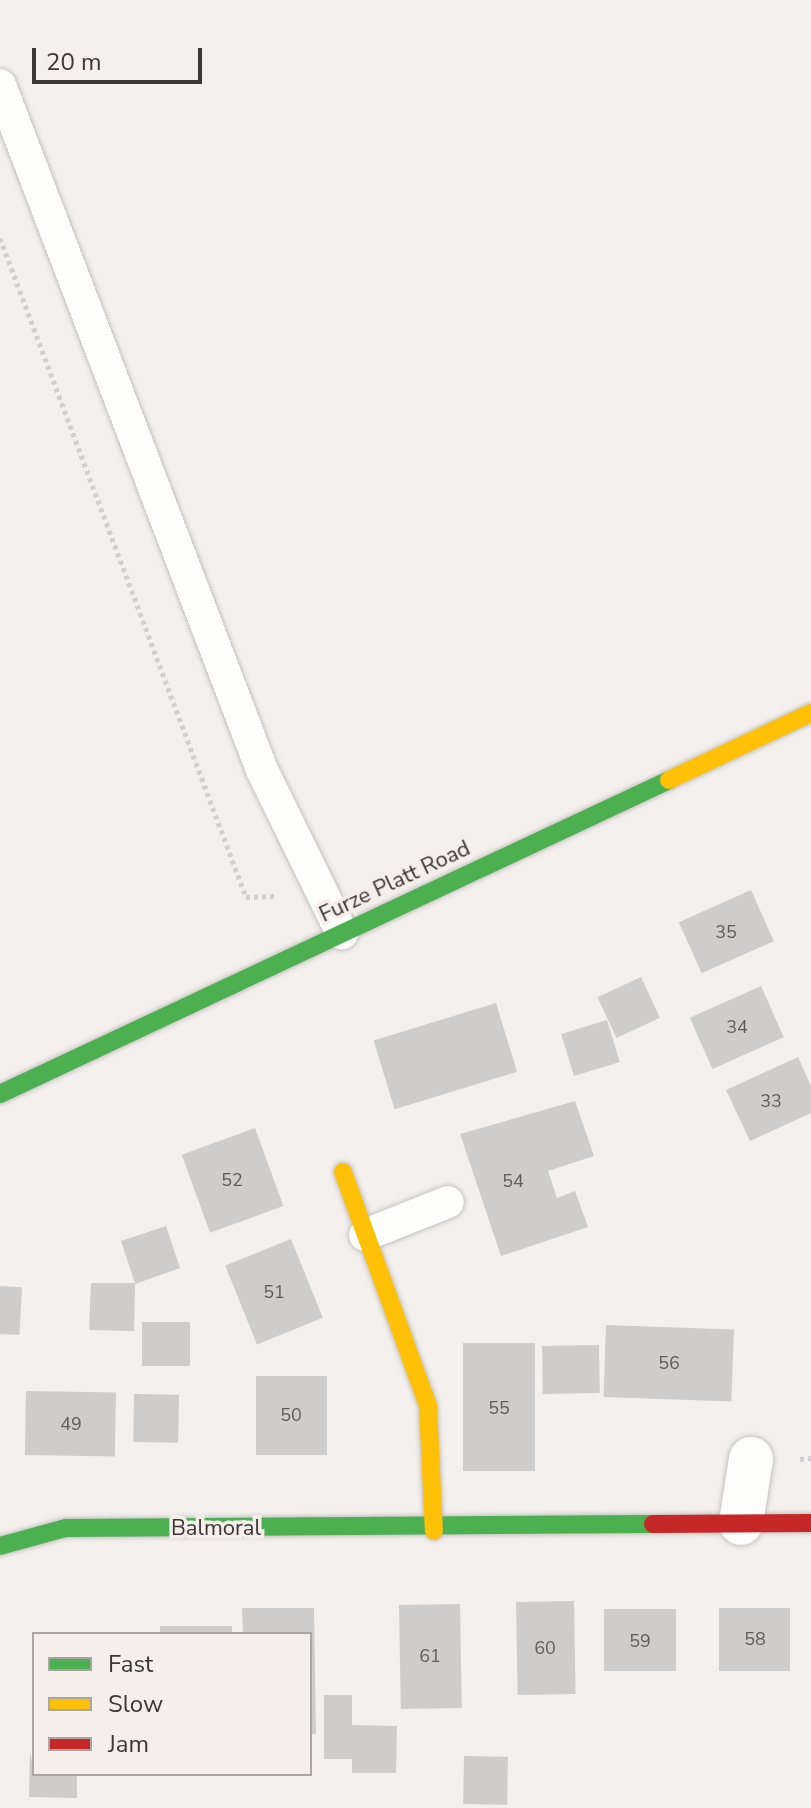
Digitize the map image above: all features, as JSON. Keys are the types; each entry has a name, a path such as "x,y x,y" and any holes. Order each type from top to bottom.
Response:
{"street":[{"name":"Furze Platt Road","path":"0,1094 811,713"},
{"path":"343,1172 428,1406 434,1531"},
{"path":"741,1523 751,1459"},
{"name":"Balmoral","path":"0,1546 66,1528 434,1531 811,1523"}],"lane":[{"path":"0,85 262,770 342,933"},
{"path":"365,1235 448,1202"}],"path":[{"path":"0,238 246,897 323,895"}],"building":[{"path":"751,890 774,941 702,973 679,922"},
{"path":"641,977 660,1018 617,1038 597,997"},
{"path":"761,986 784,1037 713,1069 690,1018"},
{"path":"496,1003 517,1072 395,1109 374,1040"},
{"path":"607,1020 620,1062 574,1076 561,1034"},
{"path":"798,1057 811,1086 811,1113 750,1141 726,1090"},
{"path":"575,1101 594,1156 548,1171 557,1198 575,1191 588,1227 501,1256 460,1134"},
{"path":"255,1128 283,1206 210,1233 182,1155"},
{"path":"166,1226 180,1268 135,1284 134,1331 89,1330 91,1283 135,1283 121,1241"},
{"path":"291,1239 323,1318 257,1344 225,1266"},
{"path":"0,1286 22,1287 19,1335 0,1334"},
{"path":"142,1322 190,1322 190,1366 142,1366"},
{"path":"606,1325 734,1329 731,1401 603,1397"},
{"path":"463,1343 535,1343 535,1471 463,1471"},
{"path":"599,1345 600,1393 543,1394 542,1346"},
{"path":"256,1376 327,1376 327,1455 256,1455"},
{"path":"26,1391 116,1393 115,1457 25,1455"},
{"path":"134,1394 179,1395 178,1443 133,1442"},
{"path":"574,1601 576,1694 518,1695 516,1602"},
{"path":"460,1604 462,1708 401,1709 399,1605"},
{"path":"242,1608 314,1608 316,1734 312,1734 312,1632 243,1632"},
{"path":"719,1608 790,1608 790,1671 719,1671"},
{"path":"604,1609 676,1609 676,1671 604,1671"},
{"path":"160,1626 232,1626 232,1632 160,1632"},
{"path":"324,1695 352,1695 352,1725 397,1726 396,1773 352,1773 352,1759 324,1759"},
{"path":"30,1752 32,1776 77,1776 77,1798 29,1797"},
{"path":"464,1756 508,1757 507,1805 463,1804"}],"traffic: fast":[{"path":"0,1094 669,780"},
{"path":"0,1546 66,1528 653,1524"}],"traffic: slow":[{"path":"669,780 811,713"},
{"path":"343,1172 428,1406 434,1531"}],"traffic: jam":[{"path":"653,1524 811,1523"}]}
